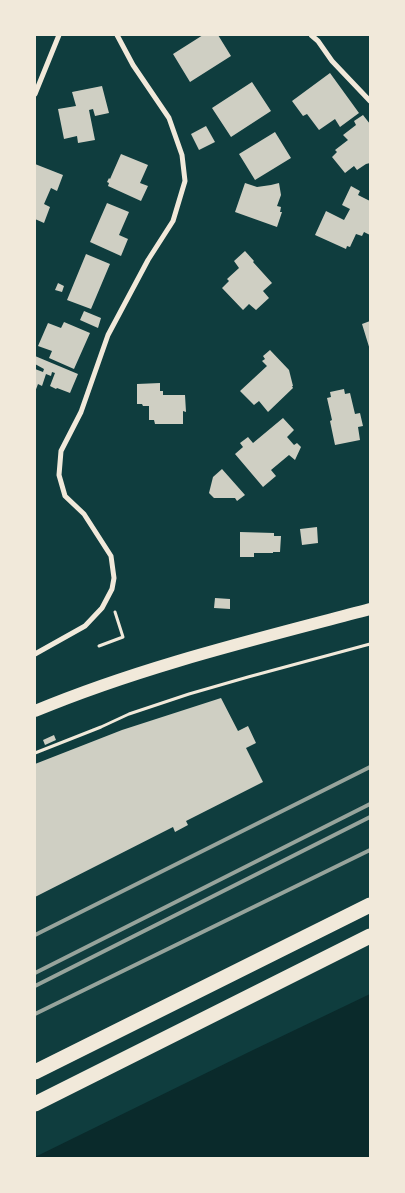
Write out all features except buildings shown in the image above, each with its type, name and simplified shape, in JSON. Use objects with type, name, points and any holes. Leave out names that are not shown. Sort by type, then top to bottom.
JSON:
[{"type":"highway","points":[[35,1072],[370,905]]},
{"type":"highway","points":[[35,1104],[370,936]]},
{"type":"main road","points":[[35,711],[85,691],[152,669],[370,609]]},
{"type":"street","points":[[35,94],[58,35]]},
{"type":"street","points":[[35,654],[85,626],[102,608],[112,589],[114,578],[111,556],[84,514],[65,496],[59,475],[61,451],[81,412],[108,334],[148,260],[173,221],[185,181],[182,155],[169,118],[133,65],[117,35]]},
{"type":"street","points":[[311,35],[318,41],[332,61],[370,101]]},
{"type":"path","points":[[99,646],[123,637],[114,610]]},
{"type":"path","points":[[35,754],[101,728],[129,714],[189,694],[370,644]]},
{"type":"water","points":[[370,994],[370,1158],[35,1158],[251,1051]]},
{"type":"railway","points":[[35,935],[370,767]]},
{"type":"railway","points":[[35,973],[370,804]]},
{"type":"railway","points":[[35,986],[370,817]]},
{"type":"railway","points":[[35,1014],[370,850]]}]
